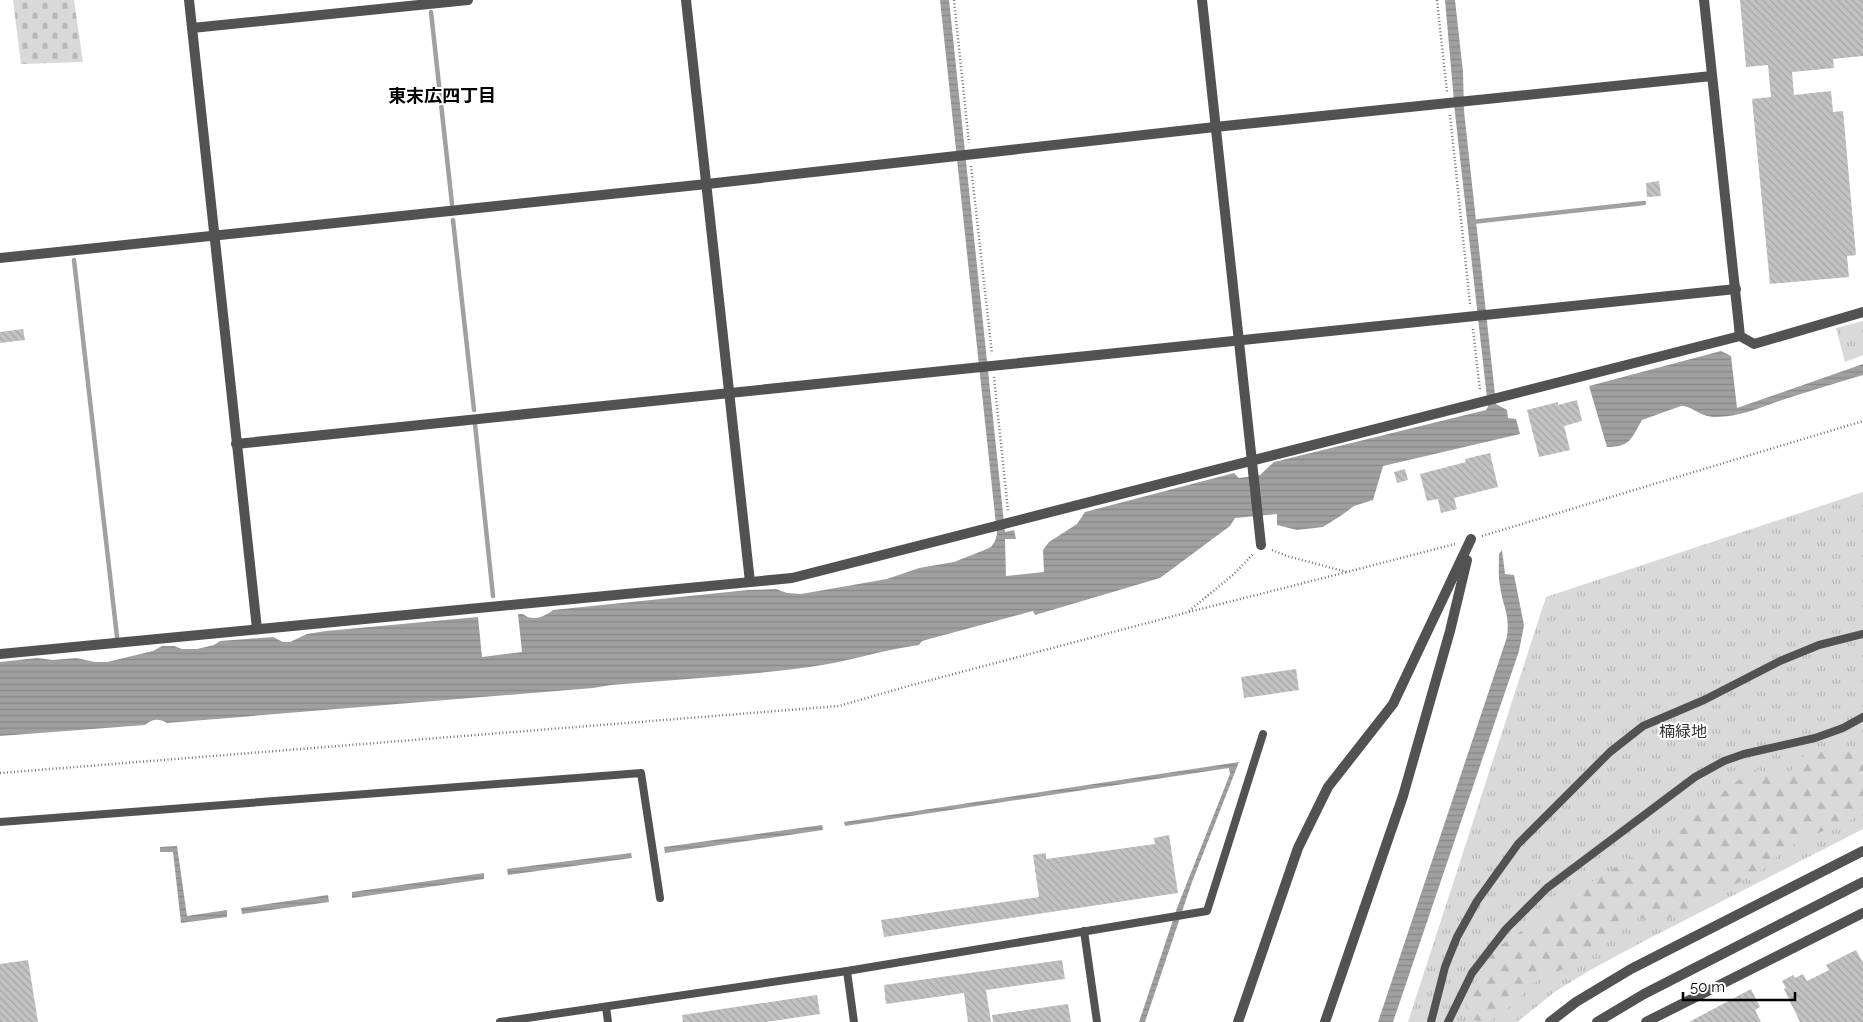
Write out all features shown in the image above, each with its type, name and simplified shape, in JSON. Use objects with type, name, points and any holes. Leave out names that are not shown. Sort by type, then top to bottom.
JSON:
[{"type":"street","points":[[189,0],[257,629]]},
{"type":"street","points":[[192,28],[468,0]]},
{"type":"street","points":[[686,0],[750,582]]},
{"type":"street","points":[[1202,0],[1260,545]]},
{"type":"street","points":[[1704,0],[1740,336]]},
{"type":"street","points":[[0,258],[707,184],[1215,127],[1712,76]]},
{"type":"street","points":[[236,444],[1736,289]]},
{"type":"street","points":[[0,654],[792,578],[994,526],[1251,465],[1498,398],[1740,336],[1754,344],[1863,312]]},
{"type":"street","points":[[1238,1022],[1298,848],[1328,787],[1393,704],[1471,540]]},
{"type":"street","points":[[1325,1022],[1403,796],[1450,631],[1471,540]]},
{"type":"street","points":[[1550,1022],[1576,1002],[1631,969],[1863,851]]},
{"type":"street","points":[[1597,1022],[1644,994],[1863,882]]},
{"type":"street","points":[[1646,1022],[1863,913]]},
{"type":"lane","points":[[1431,1022],[1445,967],[1477,901],[1518,844],[1610,752],[1643,726],[1704,700],[1780,661],[1819,645],[1863,634]]},
{"type":"lane","points":[[1448,1022],[1472,973],[1506,929],[1547,888],[1695,777],[1724,761],[1744,754],[1815,738],[1843,728],[1863,717]]},
{"type":"lane","points":[[500,1022],[847,970],[1207,911],[1263,734]]},
{"type":"lane","points":[[0,822],[641,773],[660,898]]},
{"type":"lane","points":[[1084,931],[1097,1022]]},
{"type":"lane","points":[[847,970],[854,1022]]},
{"type":"lane","points":[[606,1007],[608,1022]]},
{"type":"path","points":[[954,0],[968,155],[1008,523]]},
{"type":"path","points":[[1437,0],[1483,402]]},
{"type":"path","points":[[0,773],[839,706],[1188,612],[1471,540],[1863,421]]},
{"type":"path","points":[[1188,612],[1234,574],[1260,545],[1287,556],[1347,572]]},
{"type":"green space","points":[[13,0],[74,0],[83,62],[21,64]]},
{"type":"green space","points":[[1863,321],[1863,355],[1845,362],[1836,328]]},
{"type":"green space","name":"楠緑地","points":[[1863,492],[1863,829],[1592,969],[1556,991],[1517,1022],[1408,1022],[1546,597]]},
{"type":"green space","points":[[1863,748],[1863,815],[1797,843],[1774,859],[1764,869],[1693,907],[1655,924],[1625,911],[1618,933],[1595,954],[1533,983],[1512,1005],[1490,1022],[1471,1020],[1465,1004],[1490,953],[1528,926],[1555,912],[1574,893],[1634,856],[1661,849],[1710,803],[1737,781],[1757,769],[1773,777],[1789,773],[1808,752],[1835,752]]},
{"type":"shaded area","points":[[940,0],[949,0],[1005,532],[1014,530],[1016,539],[1005,539],[1006,576],[1044,572],[1043,550],[1049,542],[1077,524],[1085,512],[1234,473],[1239,478],[1260,475],[1274,462],[1486,410],[1488,407],[1455,113],[1445,0],[1455,0],[1463,72],[1464,111],[1496,404],[1507,410],[1508,418],[1516,419],[1520,434],[1383,466],[1373,500],[1354,506],[1323,527],[1297,530],[1277,525],[1277,514],[1235,518],[1230,526],[1160,578],[1035,615],[1033,611],[922,641],[919,645],[837,662],[760,673],[593,688],[167,723],[156,720],[150,721],[145,725],[0,736],[0,662],[37,658],[53,660],[76,658],[95,662],[107,662],[153,651],[162,646],[197,649],[214,645],[220,641],[273,637],[283,642],[290,642],[307,634],[326,631],[478,617],[482,657],[522,652],[518,614],[534,618],[546,615],[553,610],[748,590],[776,589],[787,593],[801,594],[887,579],[919,568],[954,562],[991,547],[997,534]]},
{"type":"shaded area","points":[[1721,351],[1731,356],[1737,408],[1863,364],[1863,375],[1748,412],[1732,415],[1710,417],[1681,406],[1642,420],[1629,441],[1615,447],[1607,447],[1589,386]]},
{"type":"shaded area","points":[[1502,550],[1505,574],[1514,575],[1524,625],[1519,651],[1393,1022],[1378,1022],[1507,637],[1507,616],[1499,578],[1499,554]]},
{"type":"shaded area","points":[[1239,762],[1192,882],[1145,1022],[1139,1022],[1177,908],[1230,774],[1229,768],[845,826],[844,822]]},
{"type":"shaded area","points":[[822,825],[823,830],[665,853],[664,847]]},
{"type":"shaded area","points":[[177,846],[187,916],[227,910],[227,917],[181,923],[173,852],[160,852],[160,847]]},
{"type":"shaded area","points":[[631,853],[632,858],[508,875],[507,869]]},
{"type":"shaded area","points":[[484,873],[484,879],[352,898],[352,892]]},
{"type":"shaded area","points":[[328,895],[329,902],[242,914],[241,908]]},
{"type":"building","points":[[1740,0],[1863,0],[1863,56],[1833,59],[1834,68],[1792,72],[1794,95],[1831,91],[1833,112],[1843,111],[1856,255],[1847,256],[1849,277],[1770,284],[1752,99],[1771,97],[1768,65],[1746,67]]},
{"type":"building","points":[[1659,181],[1661,196],[1647,197],[1646,183]]},
{"type":"building","points":[[23,329],[25,340],[0,343],[0,332]]},
{"type":"building","points":[[1577,400],[1582,421],[1564,426],[1570,450],[1539,457],[1527,410],[1558,402],[1558,405]]},
{"type":"building","points":[[1490,453],[1498,487],[1454,498],[1457,509],[1441,513],[1438,499],[1427,501],[1420,474],[1466,462],[1465,459]]},
{"type":"building","points":[[1405,469],[1408,480],[1397,483],[1394,472]]},
{"type":"building","points":[[1296,669],[1299,690],[1244,698],[1241,677]]},
{"type":"building","points":[[1169,835],[1178,893],[884,937],[881,920],[1039,897],[1033,855],[1046,853],[1046,859],[1155,844],[1154,838]]},
{"type":"building","points":[[1856,950],[1863,963],[1863,1022],[1800,1022],[1782,981],[1793,975],[1795,978],[1803,974],[1807,981],[1829,970],[1826,965]]},
{"type":"building","points":[[28,960],[38,1022],[0,1022],[0,964]]},
{"type":"building","points":[[1062,960],[1065,979],[986,990],[991,1022],[968,1022],[964,993],[886,1004],[884,985]]},
{"type":"building","points":[[1751,989],[1760,1007],[1755,1010],[1761,1022],[1689,1022]]},
{"type":"building","points":[[817,995],[820,1014],[766,1022],[683,1022],[682,1015]]},
{"type":"building","points":[[1068,1004],[1071,1022],[993,1022],[992,1015]]},
{"type":"waterway","points":[[431,12],[452,204]]},
{"type":"waterway","points":[[1472,222],[1644,203]]},
{"type":"waterway","points":[[453,220],[474,410]]},
{"type":"waterway","points":[[74,260],[117,637]]},
{"type":"waterway","points":[[475,424],[493,596]]},
{"type":"district","name":"東末広四丁目","points":[[442,95]]}]
